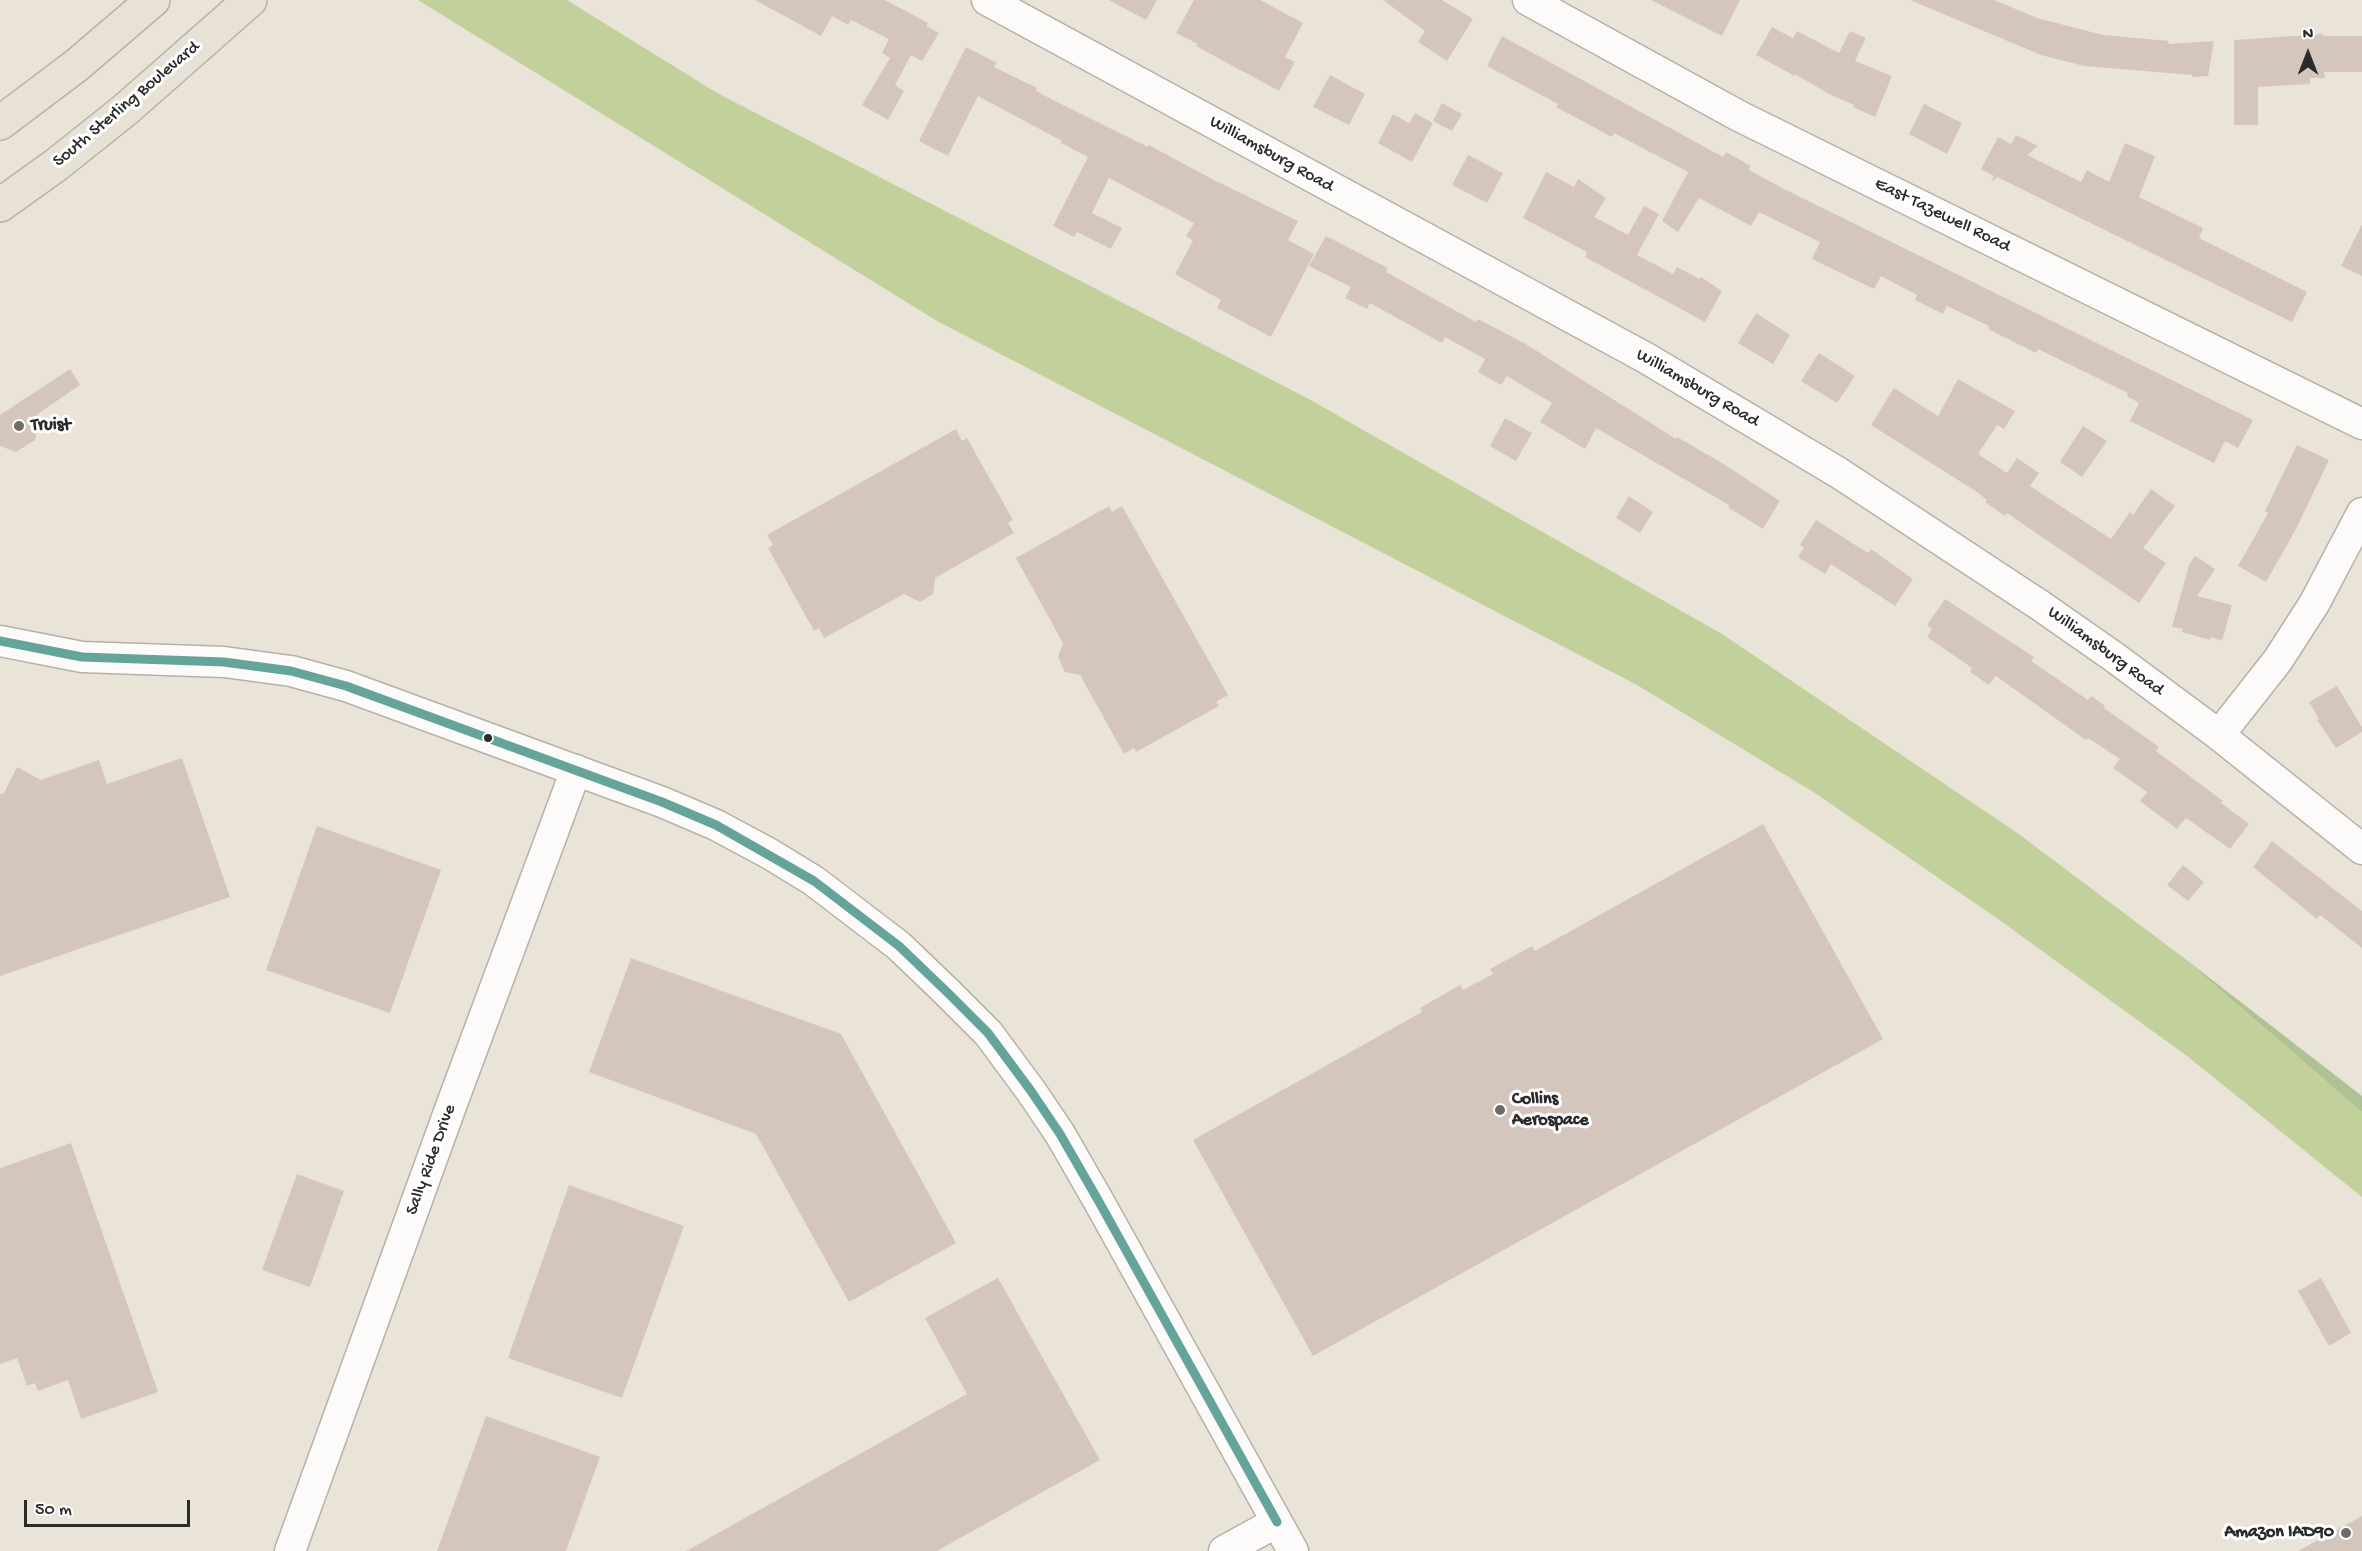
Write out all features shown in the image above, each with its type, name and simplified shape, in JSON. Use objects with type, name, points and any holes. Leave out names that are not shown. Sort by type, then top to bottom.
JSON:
[{"type":"main road","points":[[0,123],[77,65],[153,0]]},
{"type":"main road","name":"South Sterling Boulevard","points":[[0,205],[56,165],[125,110],[250,0]]},
{"type":"street","name":"Williamsburg Road","points":[[987,0],[1646,358],[1839,473],[2041,606],[2219,735],[2362,849]]},
{"type":"street","name":"East Tazewell Road","points":[[1528,0],[1739,116],[2362,424]]},
{"type":"street","points":[[2219,735],[2278,660],[2314,604],[2362,513]]},
{"type":"street","points":[[0,641],[82,657],[224,662],[291,671],[346,686],[576,770],[716,825],[814,881],[899,946],[988,1033],[1031,1091],[1060,1134],[1293,1551]]},
{"type":"street","name":"Sally Ride Drive","points":[[290,1551],[576,770]]},
{"type":"street","points":[[1224,1551],[1277,1522]]},
{"type":"green space","points":[[418,0],[567,0],[717,93],[1307,398],[1722,634],[2016,832],[2180,955],[2362,1112],[2362,1197],[2187,1056],[1998,919],[1815,793],[1637,685],[937,321]]},
{"type":"green space","points":[[2180,955],[2362,1096],[2362,1112]]},
{"type":"building","points":[[755,0],[885,0],[928,23],[926,26],[939,33],[922,61],[911,55],[895,85],[904,91],[888,120],[862,105],[890,58],[882,53],[889,39],[851,20],[848,25],[832,16],[821,36]]},
{"type":"building","points":[[1109,0],[1157,0],[1146,20]]},
{"type":"building","points":[[1194,0],[1260,0],[1303,23],[1285,57],[1295,62],[1279,91],[1176,33]]},
{"type":"building","points":[[1383,0],[1442,0],[1473,19],[1447,61],[1418,42],[1425,31]]},
{"type":"building","points":[[1651,0],[1740,0],[1722,36]]},
{"type":"building","points":[[1910,0],[1994,0],[2037,18],[2103,35],[2169,41],[2168,44],[2214,41],[2208,76],[2192,77],[2192,75],[2084,66],[2041,55]]},
{"type":"building","points":[[1772,27],[1793,38],[1797,31],[1839,53],[1850,31],[1866,38],[1855,61],[1892,76],[1875,117],[1756,55]]},
{"type":"building","points":[[2323,34],[2323,36],[2362,36],[2362,72],[2324,72],[2325,78],[2310,78],[2310,84],[2258,87],[2258,125],[2234,125],[2234,40]]},
{"type":"building","points":[[1502,36],[1723,157],[1726,152],[1751,166],[1749,170],[1786,190],[2253,420],[2238,448],[2225,441],[2214,463],[2130,421],[2139,403],[2127,396],[2128,393],[2038,349],[2036,353],[1988,329],[1989,326],[1947,306],[1943,314],[1915,300],[1917,295],[1881,276],[1874,289],[1812,259],[1820,242],[1759,212],[1751,226],[1699,198],[1678,232],[1662,221],[1688,172],[1614,133],[1612,137],[1556,107],[1558,104],[1487,66]]},
{"type":"building","points":[[966,47],[997,63],[994,67],[1037,88],[1036,91],[1053,100],[1148,147],[1149,145],[1298,221],[1288,240],[1314,254],[1271,337],[1217,308],[1221,300],[1175,274],[1193,241],[1186,236],[1194,223],[1109,178],[1092,213],[1122,228],[1111,249],[1077,232],[1074,237],[1053,226],[1088,157],[1061,143],[1062,141],[978,96],[948,156],[919,141]]},
{"type":"building","points":[[1330,75],[1365,94],[1349,125],[1313,107]]},
{"type":"building","points":[[1442,103],[1462,114],[1452,131],[1433,121]]},
{"type":"building","points":[[1924,104],[1962,123],[1947,154],[1909,134]]},
{"type":"building","points":[[1415,113],[1433,123],[1412,162],[1378,143],[1393,114],[1409,123]]},
{"type":"building","points":[[2016,135],[2038,146],[2027,155],[2081,182],[2087,170],[2109,182],[2125,143],[2155,156],[2139,197],[2203,228],[2199,238],[2307,292],[2292,322],[1997,177],[1991,182],[1994,176],[1981,169],[1998,137],[2011,144]]},
{"type":"building","points":[[1468,155],[1503,173],[1487,203],[1452,185]]},
{"type":"building","points":[[1546,172],[1574,187],[1578,179],[1606,198],[1594,217],[1628,235],[1644,206],[1659,214],[1637,255],[1673,274],[1677,267],[1700,279],[1701,277],[1722,291],[1705,322],[1585,257],[1587,252],[1523,218]]},
{"type":"building","points":[[2362,224],[2362,276],[2341,266]]},
{"type":"building","points":[[1326,236],[1388,268],[1386,272],[1476,322],[1478,319],[1524,343],[1676,439],[1677,437],[1722,463],[1780,501],[1763,529],[1729,508],[1729,505],[1596,428],[1585,449],[1540,422],[1552,403],[1507,376],[1501,385],[1478,372],[1485,359],[1445,337],[1442,343],[1370,303],[1367,309],[1345,298],[1351,287],[1309,266]]},
{"type":"building","points":[[1756,313],[1790,335],[1773,364],[1738,343]]},
{"type":"building","points":[[1819,353],[1855,376],[1837,403],[1801,381]]},
{"type":"building","name":"Truist","points":[[70,369],[80,385],[39,413],[35,440],[16,452],[0,446],[0,415]]},
{"type":"building","points":[[1958,379],[2015,411],[2004,429],[1997,425],[1978,454],[2007,473],[2017,458],[2039,473],[2030,486],[2111,539],[2130,512],[2133,515],[2151,489],[2175,506],[2143,548],[2166,563],[2139,603],[2007,513],[2005,516],[1985,502],[1987,500],[1977,492],[1871,425],[1894,388],[1938,416]]},
{"type":"building","points":[[1505,418],[1532,433],[1516,461],[1490,446]]},
{"type":"building","points":[[2083,426],[2107,441],[2082,477],[2060,462]]},
{"type":"building","points":[[956,429],[962,441],[967,438],[1013,520],[1008,523],[1014,533],[935,578],[933,594],[920,602],[904,594],[824,638],[819,628],[814,631],[768,548],[773,545],[767,535]]},
{"type":"building","points":[[2297,445],[2329,460],[2296,529],[2266,582],[2238,566],[2268,513],[2265,511]]},
{"type":"building","points":[[1629,496],[1653,512],[1640,533],[1616,518]]},
{"type":"building","points":[[1109,506],[1112,512],[1122,506],[1228,695],[1216,702],[1219,706],[1136,752],[1134,748],[1124,754],[1080,675],[1065,672],[1058,657],[1063,643],[1016,558]]},
{"type":"building","points":[[1816,520],[1868,553],[1871,549],[1913,579],[1895,606],[1831,564],[1825,574],[1798,557],[1804,548],[1800,545]]},
{"type":"building","points":[[2195,556],[2215,569],[2197,596],[2232,605],[2222,641],[2211,637],[2210,640],[2172,627],[2189,565]]},
{"type":"building","points":[[1945,599],[2034,657],[2031,661],[2088,700],[2091,696],[2105,706],[2104,708],[2159,747],[2156,751],[2223,801],[2221,803],[2249,824],[2230,849],[2186,818],[2177,829],[2140,801],[2147,792],[2113,768],[2120,759],[2088,738],[2086,740],[1996,676],[1989,685],[1970,672],[1972,668],[1927,637],[1932,629],[1927,625]]},
{"type":"building","points":[[2337,686],[2362,727],[2362,732],[2336,748],[2317,720],[2319,719],[2309,702]]},
{"type":"building","points":[[182,758],[230,897],[0,976],[0,794],[4,793],[17,767],[41,780],[99,760],[107,784]]},
{"type":"building","name":"Collins Aerospace","points":[[1763,824],[1883,1039],[1313,1356],[1193,1140],[1422,1012],[1420,1008],[1460,985],[1463,990],[1493,974],[1490,969],[1532,946],[1535,951]]},
{"type":"building","points":[[317,826],[441,870],[390,1013],[266,970]]},
{"type":"building","points":[[2272,841],[2362,911],[2362,948],[2320,915],[2317,919],[2253,867]]},
{"type":"building","points":[[2183,865],[2204,882],[2188,901],[2167,885]]},
{"type":"building","points":[[631,958],[841,1034],[956,1243],[849,1302],[756,1134],[589,1072]]},
{"type":"building","points":[[71,1143],[158,1392],[81,1419],[68,1380],[38,1391],[35,1383],[27,1386],[17,1358],[0,1364],[0,1168]]},
{"type":"building","points":[[297,1174],[344,1191],[310,1287],[262,1270]]},
{"type":"building","points":[[569,1185],[684,1226],[622,1398],[508,1358]]},
{"type":"building","points":[[998,1278],[1100,1460],[937,1551],[686,1551],[967,1394],[925,1318]]},
{"type":"building","points":[[2321,1278],[2351,1333],[2329,1346],[2298,1291]]},
{"type":"building","points":[[486,1416],[600,1457],[566,1551],[437,1551]]},
{"type":"building","name":"Amazon IAD90","points":[[2362,1516],[2362,1551],[2298,1551]]},
{"type":"transit line","points":[[0,641],[82,657],[224,662],[291,671],[346,686],[662,802],[716,825],[814,881],[899,946],[949,994],[988,1033],[1031,1091],[1060,1134],[1098,1200],[1277,1522]]},
{"type":"place","name":"Truist","points":[[19,426]]},
{"type":"place","name":"Collins Aerospace","points":[[1500,1110]]},
{"type":"place","name":"Amazon IAD90","points":[[2346,1533]]}]
